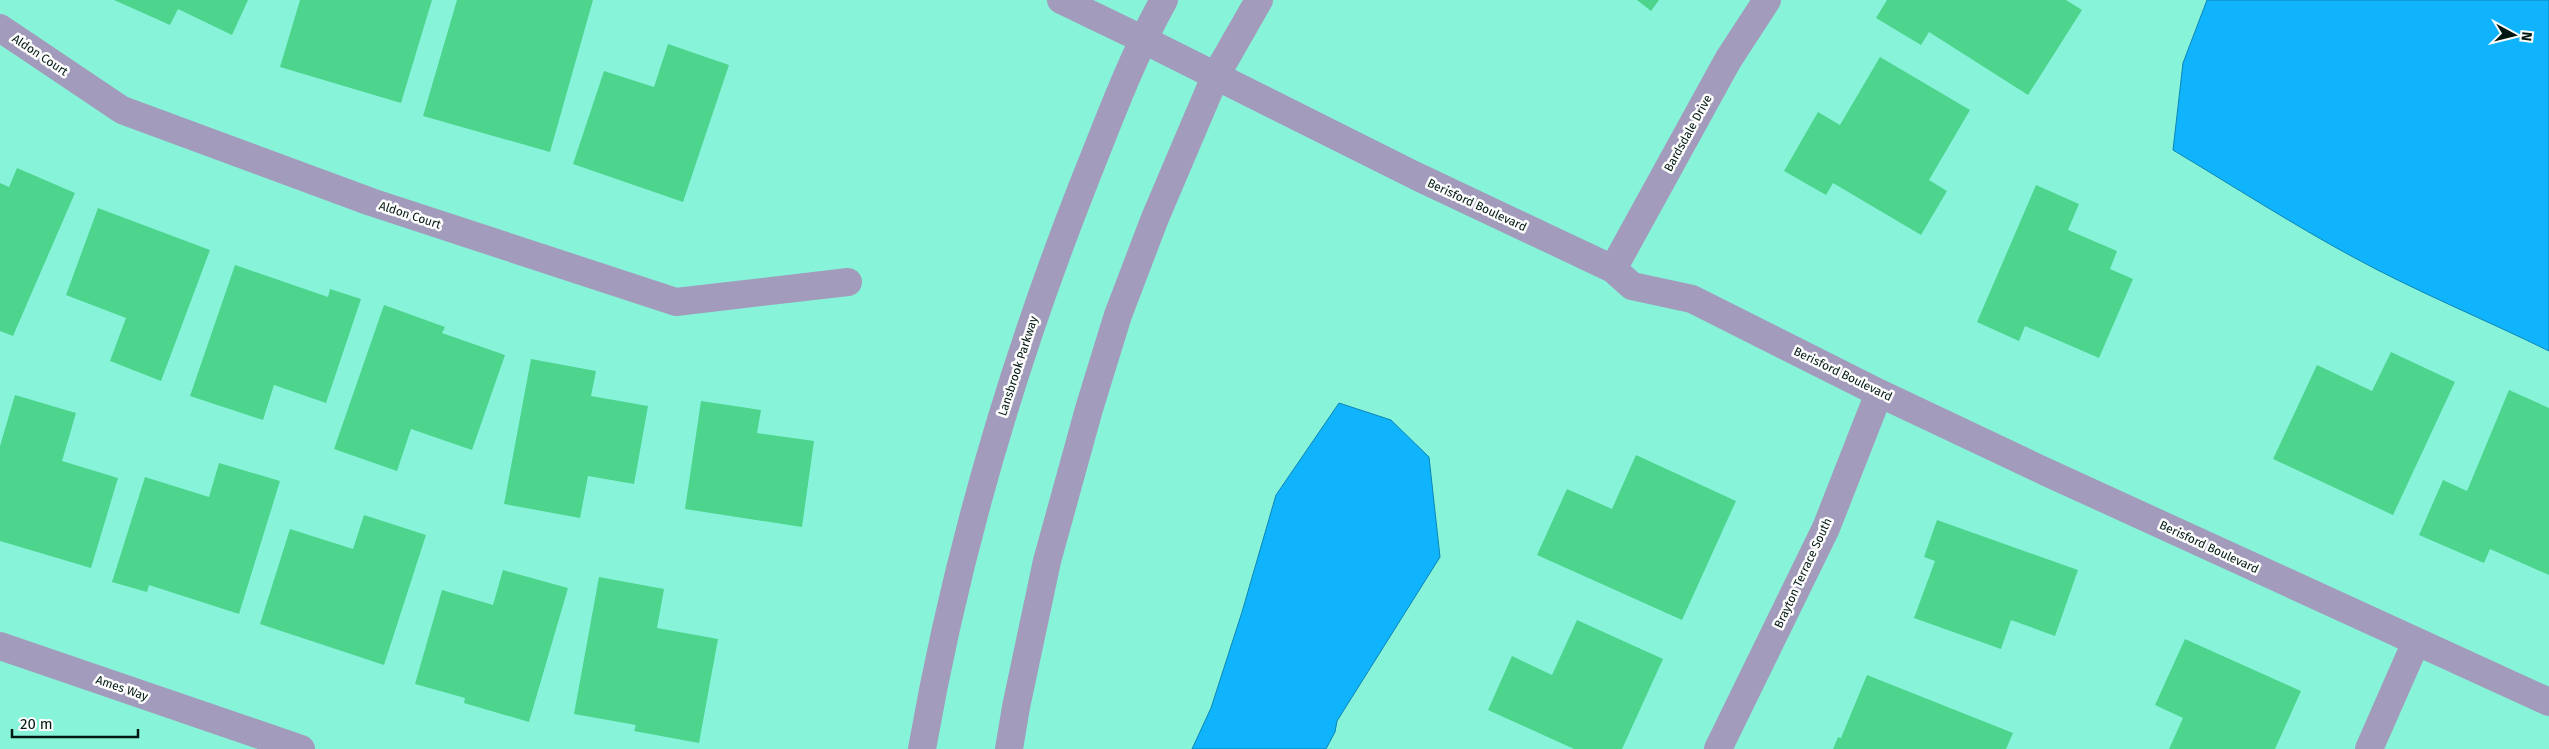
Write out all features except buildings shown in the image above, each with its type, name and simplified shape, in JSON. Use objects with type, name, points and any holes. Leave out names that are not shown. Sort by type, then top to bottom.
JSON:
[{"type":"street","name":"Berisford Boulevard","points":[[1061,0],[1416,176],[1613,269],[1632,286],[1692,299],[1879,393],[2549,702]]},
{"type":"street","name":"Lansbrook Parkway","points":[[922,749],[937,663],[990,453],[1057,252],[1142,39],[1164,0]]},
{"type":"street","points":[[1009,749],[1047,561],[1089,409],[1118,315],[1155,218],[1215,77],[1259,0]]},
{"type":"street","name":"Bardsdale Drive","points":[[1613,269],[1728,60],[1767,0]]},
{"type":"street","name":"Aldon Court","points":[[0,28],[122,110],[371,202],[676,302],[848,282]]},
{"type":"street","name":"Brayton Terrace South","points":[[1718,749],[1826,528],[1879,393]]},
{"type":"street","points":[[2369,749],[2416,642]]},
{"type":"street","name":"Ames Way","points":[[0,646],[248,741],[301,749]]},
{"type":"water","points":[[2207,0],[2549,0],[2549,351],[2401,282],[2353,257],[2173,150],[2183,63]]},
{"type":"water","points":[[1339,403],[1391,420],[1429,457],[1440,557],[1337,721],[1335,732],[1326,749],[1192,749],[1211,708],[1242,612],[1276,495]]}]
